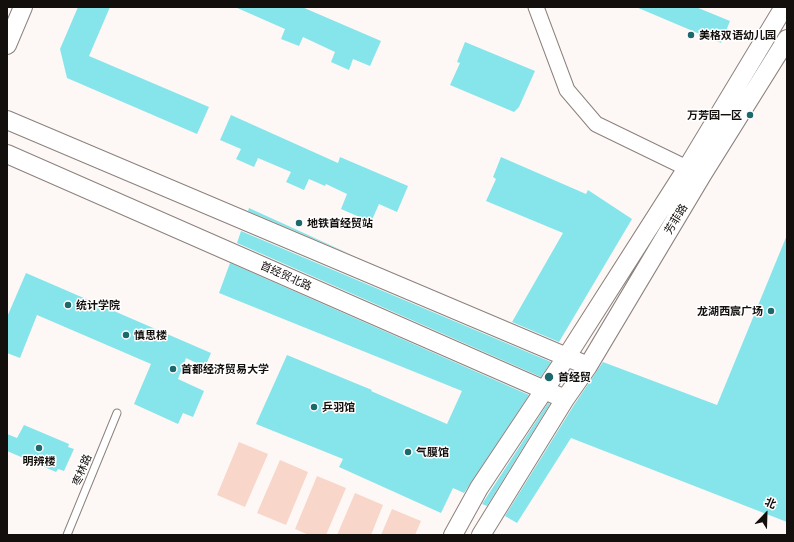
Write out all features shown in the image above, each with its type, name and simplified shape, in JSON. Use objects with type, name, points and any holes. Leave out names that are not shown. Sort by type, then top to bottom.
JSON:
[{"type":"street","points":[[7,45],[24,7]]},
{"type":"street","points":[[536,7],[567,90],[596,124],[694,172]]},
{"type":"street","name":"芳菲路","points":[[481,535],[565,399],[588,366],[784,7]]},
{"type":"street","name":"芳菲路","points":[[453,535],[476,494],[566,356],[787,38]]},
{"type":"street","points":[[7,120],[588,366]]},
{"type":"street","name":"首经贸北路","points":[[7,154],[565,399]]},
{"type":"street","points":[[476,494],[490,494],[495,498],[499,505]]},
{"type":"lane","name":"枣林路","points":[[67,535],[117,413]]},
{"type":"shaded area","points":[[239,442],[268,454],[245,507],[217,495]]},
{"type":"shaded area","points":[[280,460],[308,472],[286,525],[257,513]]},
{"type":"shaded area","points":[[317,476],[346,488],[326,535],[309,535],[295,529]]},
{"type":"shaded area","points":[[355,493],[383,505],[371,535],[337,535]]},
{"type":"shaded area","points":[[392,509],[421,521],[415,535],[381,535]]},
{"type":"building","points":[[78,7],[110,7],[89,56],[209,107],[197,134],[67,78],[60,49]]},
{"type":"building","points":[[235,7],[302,7],[381,41],[370,66],[353,59],[349,70],[331,62],[335,52],[303,37],[299,46],[281,39],[285,29]]},
{"type":"building","points":[[636,7],[696,7],[730,21],[721,43]]},
{"type":"building","points":[[465,42],[535,71],[519,107],[514,112],[450,85],[460,63],[457,62]]},
{"type":"building","points":[[231,115],[338,163],[340,157],[408,186],[397,212],[379,204],[371,222],[341,209],[347,194],[326,184],[325,186],[309,179],[304,190],[286,182],[291,172],[258,158],[254,167],[236,159],[241,149],[220,140]]},
{"type":"building","points":[[501,157],[586,194],[588,190],[632,219],[559,342],[512,322],[563,233],[486,201],[496,179],[493,177]]},
{"type":"building","points":[[249,208],[352,255],[248,211]]},
{"type":"building","points":[[241,231],[551,362],[541,377],[237,243]]},
{"type":"building","points":[[787,235],[787,522],[571,438],[517,523],[505,516],[574,405],[603,362],[717,405]]},
{"type":"building","points":[[230,263],[529,395],[464,493],[453,488],[441,513],[339,467],[343,459],[256,424],[287,355],[372,390],[371,391],[447,424],[462,391],[219,293]]},
{"type":"building","name":"慎思楼","points":[[26,273],[211,353],[205,367],[186,358],[178,379],[204,391],[193,417],[183,413],[178,424],[134,404],[151,364],[37,315],[20,358],[7,353],[7,317]]},
{"type":"building","points":[[548,403],[550,404],[487,506],[482,504]]},
{"type":"building","name":"明辨楼","points":[[24,425],[69,444],[68,447],[74,449],[64,471],[58,469],[56,472],[7,451],[7,434],[17,438]]},
{"type":"place","name":"美格双语幼儿园","points":[[691,35]]},
{"type":"place","name":"万芳园一区","points":[[750,115]]},
{"type":"place","name":"地铁首经贸站","points":[[299,223]]},
{"type":"place","name":"统计学院","points":[[68,305]]},
{"type":"place","name":"龙湖西宸广场","points":[[771,311]]},
{"type":"place","name":"慎思楼","points":[[126,335]]},
{"type":"place","name":"首都经济贸易大学","points":[[173,369]]},
{"type":"place","name":"首经贸","points":[[549,377]]},
{"type":"place","name":"乒羽馆","points":[[314,407]]},
{"type":"place","name":"明辨楼","points":[[39,448]]},
{"type":"place","name":"气膜馆","points":[[408,452]]}]
